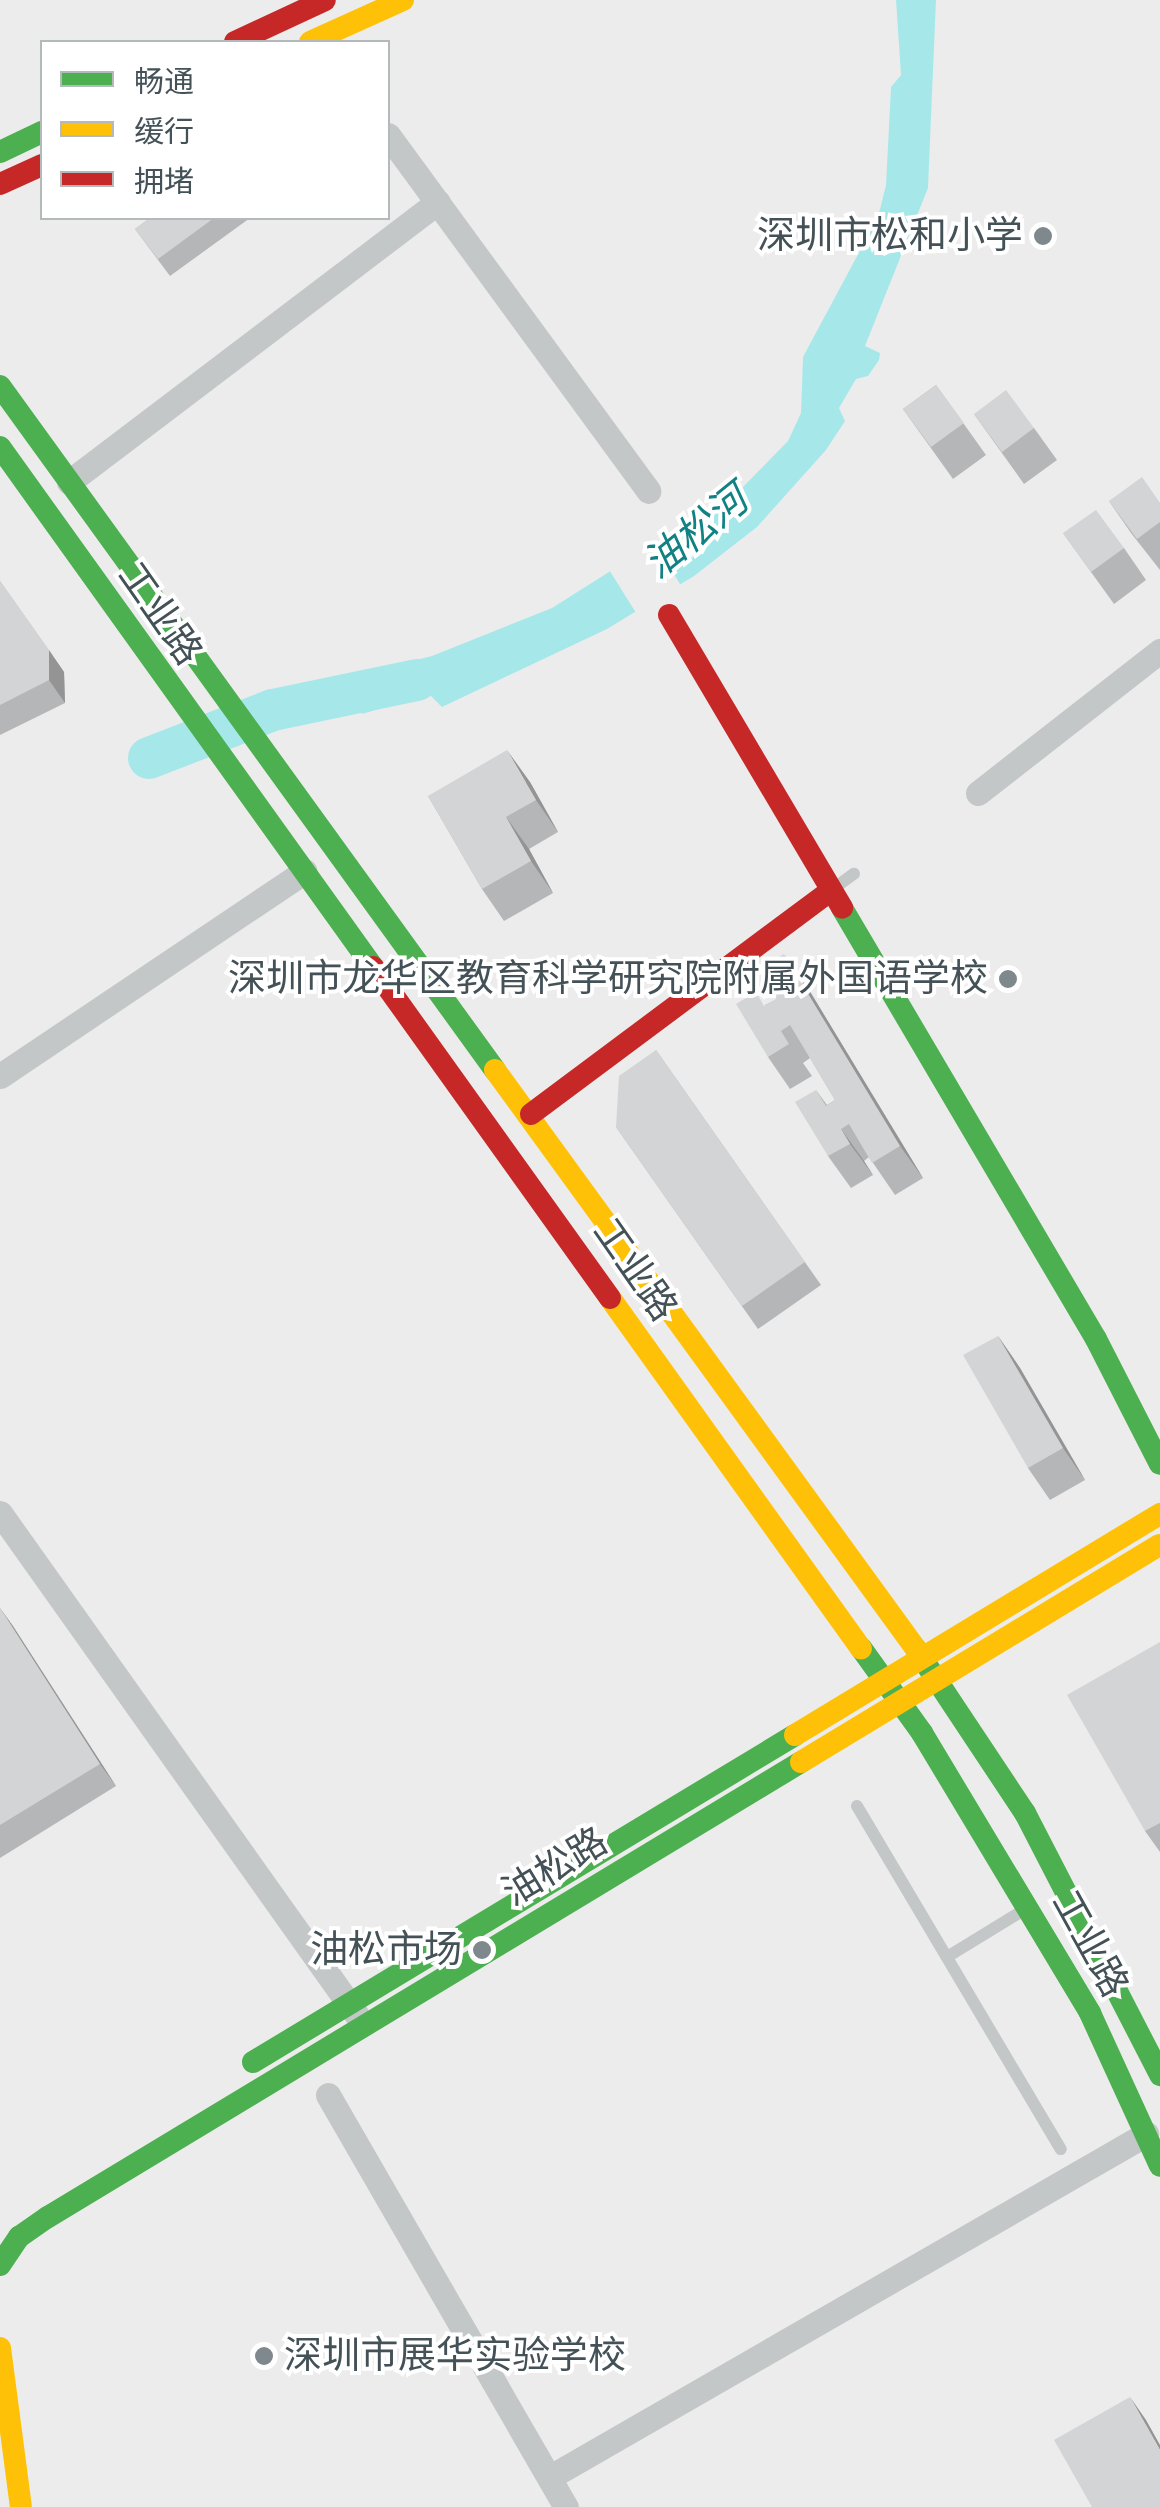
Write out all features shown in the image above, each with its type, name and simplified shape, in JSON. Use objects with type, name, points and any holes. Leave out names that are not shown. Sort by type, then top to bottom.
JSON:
[{"type":"main road","points":[[238,40],[325,0]]},
{"type":"main road","points":[[318,40],[403,0]]},
{"type":"main road","points":[[0,152],[40,133]]},
{"type":"main road","points":[[0,184],[40,165]]},
{"type":"main road","name":"工业路","points":[[0,386],[531,1114],[935,1678],[1024,1813],[1160,2075]]},
{"type":"main road","name":"工业路","points":[[0,448],[897,1700],[1030,1906],[1090,2013],[1160,2166]]},
{"type":"main road","points":[[669,615],[1096,1339],[1160,1464]]},
{"type":"main road","points":[[531,1114],[831,890]]},
{"type":"main road","name":"油松路","points":[[232,2074],[1160,1514]]},
{"type":"main road","name":"油松路","points":[[5,2227],[364,2025],[1160,1544]]},
{"type":"main road","name":"油松路","points":[[0,2265],[5,2227],[68,2176]]},
{"type":"main road","points":[[0,2348],[21,2507]]},
{"type":"street","points":[[390,137],[649,491]]},
{"type":"street","points":[[69,482],[438,202]]},
{"type":"street","points":[[978,793],[1160,651]]},
{"type":"street","points":[[0,1076],[304,871]]},
{"type":"street","points":[[0,1512],[364,2025]]},
{"type":"street","points":[[328,2095],[566,2507]]},
{"type":"street","points":[[550,2477],[1146,2134]]},
{"type":"lane","points":[[831,890],[854,874]]},
{"type":"lane","points":[[857,1806],[1061,2149]]},
{"type":"lane","points":[[947,1957],[1030,1906]]},
{"type":"water","points":[[896,0],[936,0],[928,188],[865,346],[880,353],[879,360],[868,376],[856,379],[839,408],[845,421],[826,450],[757,527],[694,576],[607,629],[442,707],[429,694],[362,714],[359,674],[432,656],[552,608],[742,488],[788,441],[801,413],[803,357],[878,217],[886,185],[891,87],[901,75]]},
{"type":"pier","points":[[652,538],[683,589],[638,616],[608,568]]},
{"type":"building","points":[[147,220],[211,220],[158,259],[135,229]]},
{"type":"building","points":[[936,385],[964,423],[931,447],[903,409]]},
{"type":"building","points":[[1006,390],[1034,428],[1002,452],[974,414]]},
{"type":"building","points":[[1142,477],[1160,503],[1160,522],[1137,539],[1109,501]]},
{"type":"building","points":[[1096,510],[1124,548],[1091,572],[1063,533]]},
{"type":"building","points":[[0,581],[49,650],[49,680],[0,705]]},
{"type":"building","points":[[507,750],[536,800],[506,817],[531,861],[482,889],[428,796]]},
{"type":"building","points":[[784,954],[900,1146],[872,1163],[849,1124],[841,1129],[850,1144],[828,1156],[795,1102],[816,1090],[826,1106],[835,1100],[790,1025],[781,1031],[789,1044],[768,1057],[736,1004],[756,992],[764,1006],[776,999],[758,969]]},
{"type":"building","points":[[656,1050],[805,1262],[742,1306],[616,1127],[619,1076]]},
{"type":"building","points":[[998,1336],[1063,1448],[1028,1468],[963,1355]]},
{"type":"building","points":[[0,1608],[100,1764],[0,1825]]},
{"type":"building","points":[[1160,1642],[1160,1823],[1145,1831],[1067,1695]]},
{"type":"building","points":[[1130,2397],[1160,2450],[1160,2507],[1092,2507],[1054,2440]]},
{"type":"waterway","name":"油松河","points":[[149,758],[273,710],[417,680]]},
{"type":"traffic: fast","points":[[0,152],[40,133]]},
{"type":"traffic: fast","points":[[0,386],[495,1070]]},
{"type":"traffic: fast","points":[[0,447],[373,967]]},
{"type":"traffic: fast","points":[[842,908],[1096,1339],[1160,1464]]},
{"type":"traffic: fast","points":[[861,1648],[922,1733],[1090,2013],[1160,2166]]},
{"type":"traffic: fast","points":[[916,1649],[1025,1813],[1160,2075]]},
{"type":"traffic: fast","points":[[253,2062],[795,1735]]},
{"type":"traffic: fast","points":[[0,2265],[19,2237],[48,2217],[801,1762]]},
{"type":"traffic: slow","points":[[314,40],[403,0]]},
{"type":"traffic: slow","points":[[495,1070],[916,1649]]},
{"type":"traffic: slow","points":[[610,1298],[861,1648]]},
{"type":"traffic: slow","points":[[795,1735],[1160,1514]]},
{"type":"traffic: slow","points":[[801,1762],[1160,1545]]},
{"type":"traffic: slow","points":[[0,2348],[21,2507]]},
{"type":"traffic: jam","points":[[239,40],[325,0]]},
{"type":"traffic: jam","points":[[0,184],[40,166]]},
{"type":"traffic: jam","points":[[669,615],[842,908]]},
{"type":"traffic: jam","points":[[531,1114],[831,890]]},
{"type":"traffic: jam","points":[[373,967],[610,1298]]},
{"type":"place","name":"深圳市松和小学","points":[[1043,236]]},
{"type":"place","name":"深圳市龙华区教育科学研究院附属外国语学校","points":[[1008,979]]},
{"type":"place","name":"油松市场","points":[[482,1950]]},
{"type":"place","name":"深圳市展华实验学校","points":[[264,2356]]}]
